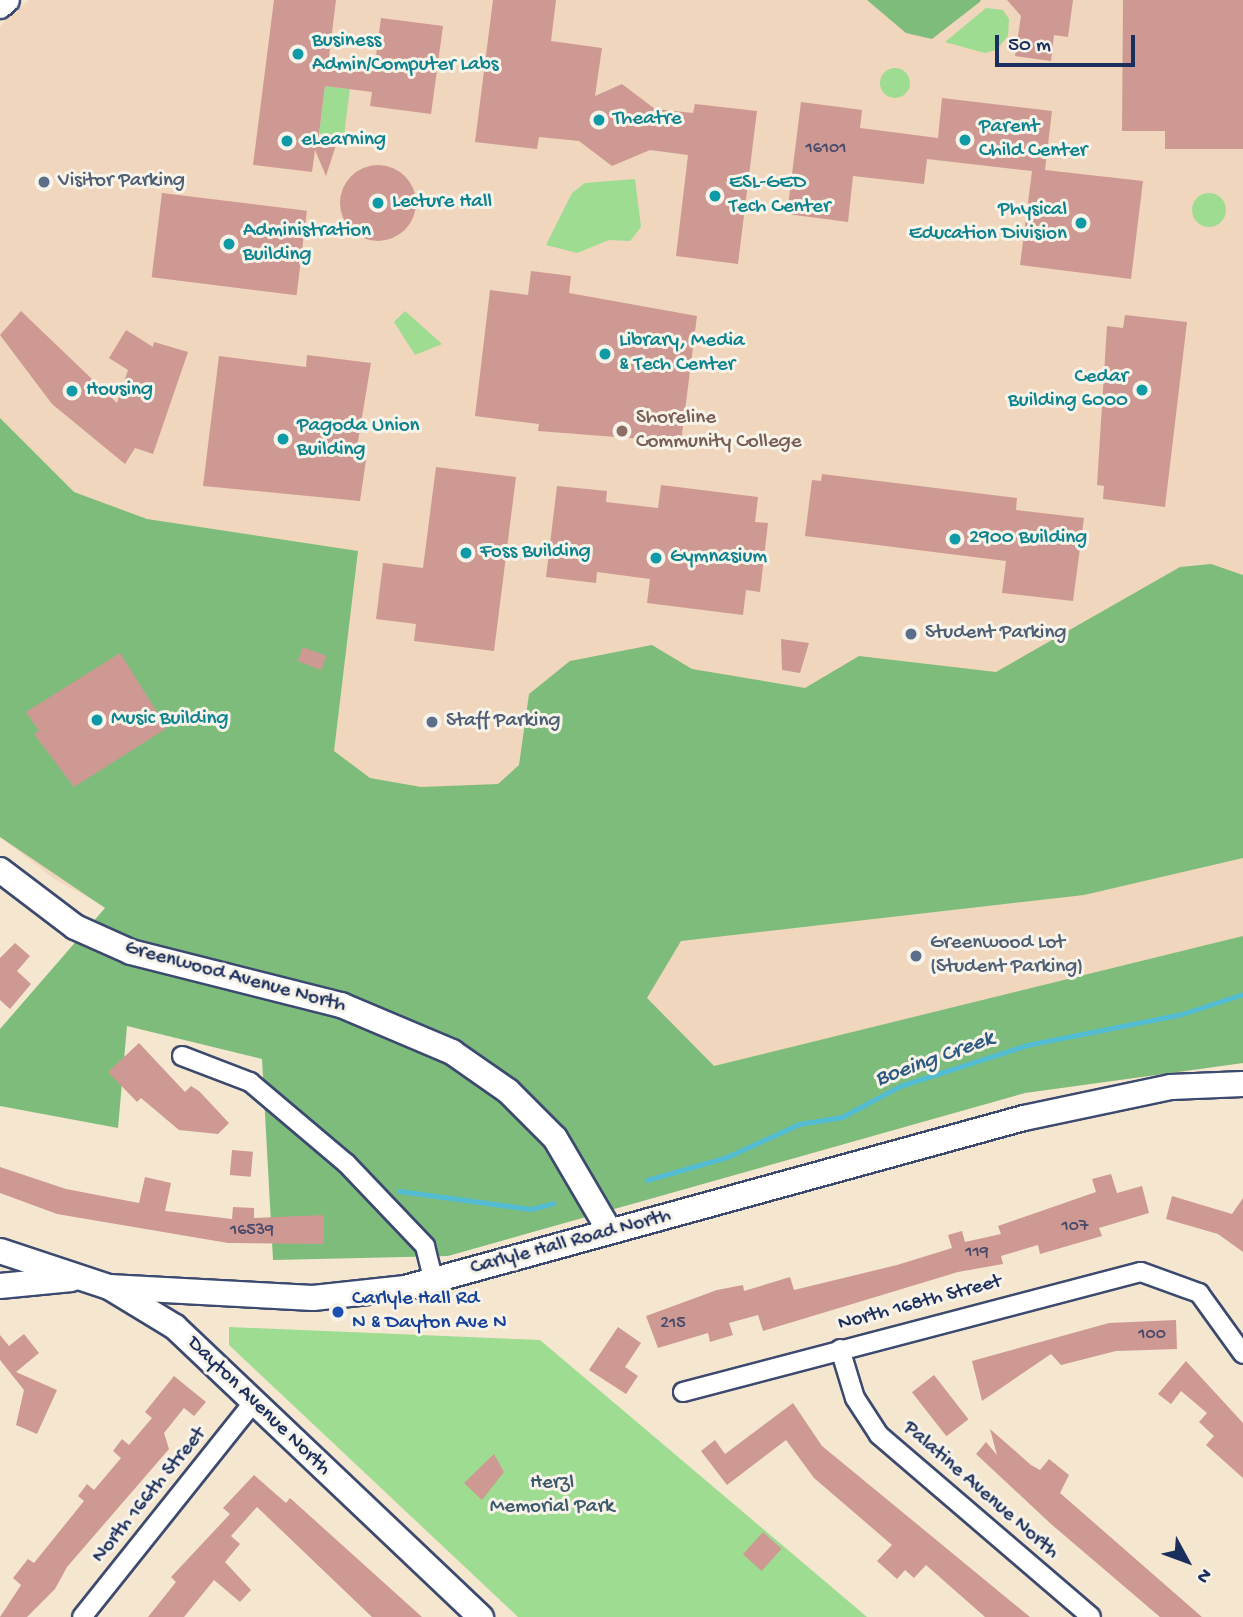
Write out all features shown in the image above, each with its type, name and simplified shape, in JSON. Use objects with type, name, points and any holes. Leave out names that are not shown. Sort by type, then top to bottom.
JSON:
[{"type":"street","points":[[0,6],[7,0]]},
{"type":"street","name":"Greenwood Avenue North","points":[[0,870],[75,927],[131,952],[341,1005],[452,1052],[508,1091],[555,1138],[609,1230]]},
{"type":"street","points":[[182,1056],[250,1082],[346,1163],[425,1246],[434,1281]]},
{"type":"street","name":"Carlyle Hall Road North","points":[[109,1287],[201,1296],[359,1296],[434,1281],[609,1230],[1024,1118],[1171,1087],[1243,1084]]},
{"type":"street","name":"Dayton Avenue North","points":[[0,1251],[109,1287],[181,1333],[468,1613]]},
{"type":"street","name":"North 168th Street","points":[[683,1392],[1113,1276],[1141,1272],[1171,1278],[1199,1293],[1243,1354]]},
{"type":"street","points":[[0,1286],[77,1278]]},
{"type":"street","points":[[181,1333],[184,1311],[201,1296]]},
{"type":"street","name":"Palatine Avenue North","points":[[840,1349],[855,1398],[879,1435],[1091,1617]]},
{"type":"street","name":"North 166th Street","points":[[82,1617],[253,1403]]},
{"type":"shaded area","name":"Shoreline Community College","points":[[29,0],[1243,0],[1243,1063],[1025,1093],[636,1203],[53,878],[0,837],[0,26]]},
{"type":"green space","points":[[867,0],[981,1],[932,39],[906,33]]},
{"type":"green space","points":[[986,8],[1003,10],[1009,19],[1008,36],[996,50],[985,53],[945,42]]},
{"type":"green space","points":[[895,68],[901,69],[909,77],[909,89],[901,97],[895,98],[889,97],[881,89],[880,83],[881,77],[889,69]]},
{"type":"green space","points":[[325,86],[350,89],[344,137],[319,134]]},
{"type":"green space","points":[[635,179],[641,227],[630,241],[609,240],[577,253],[546,245],[572,193],[585,183]]},
{"type":"green space","points":[[1209,193],[1221,198],[1226,210],[1221,222],[1209,227],[1197,222],[1192,210],[1197,198]]},
{"type":"green space","points":[[405,311],[442,344],[415,355],[394,322]]},
{"type":"green space","points":[[0,418],[74,492],[147,519],[358,551],[334,751],[370,778],[421,787],[498,784],[519,765],[529,694],[570,661],[652,645],[692,669],[805,688],[859,656],[996,672],[1180,567],[1211,564],[1243,575],[1243,858],[1084,895],[681,941],[647,998],[714,1066],[1243,936],[1243,1063],[1025,1093],[448,1256],[273,1260],[262,1059],[127,1026],[118,1128],[0,1106],[0,1029],[105,908],[0,837]]},
{"type":"green space","name":"Herzl Memorial Park","points":[[229,1327],[540,1340],[867,1617],[518,1617],[229,1345]]},
{"type":"building","points":[[274,0],[336,0],[328,65],[374,71],[381,18],[443,26],[431,114],[370,106],[372,92],[325,86],[318,142],[336,145],[326,176],[315,150],[312,172],[253,165]]},
{"type":"building","points":[[493,0],[556,0],[551,41],[602,48],[595,96],[622,84],[655,109],[693,113],[695,104],[757,111],[738,264],[676,256],[688,155],[650,150],[612,166],[579,141],[539,137],[537,149],[475,142]]},
{"type":"building","points":[[1007,0],[1073,0],[1068,37],[1054,35],[1051,61],[1015,56],[1021,16]]},
{"type":"building","points":[[1123,0],[1243,0],[1243,149],[1165,149],[1165,131],[1122,131]]},
{"type":"building","points":[[942,98],[1052,111],[1045,170],[1143,181],[1131,279],[1020,265],[1032,171],[927,159],[924,184],[853,176],[848,222],[787,214],[801,102],[862,110],[860,128],[938,138]]},
{"type":"building","name":"Lecture Hall","points":[[371,165],[385,165],[399,171],[410,182],[416,203],[413,218],[405,230],[385,241],[371,241],[357,235],[346,224],[340,210],[340,196],[346,182],[357,171]]},
{"type":"building","name":"Administration Building","points":[[162,193],[307,211],[297,295],[152,277]]},
{"type":"building","name":"Library, Media & Tech Center","points":[[531,271],[571,276],[569,293],[697,316],[681,442],[538,431],[539,424],[475,416],[490,290],[528,295]]},
{"type":"building","name":"Housing","points":[[21,311],[117,403],[128,370],[109,358],[126,330],[153,347],[154,342],[188,352],[153,454],[135,448],[125,464],[52,404],[0,335]]},
{"type":"building","name":"Cedar Building 6000","points":[[1125,315],[1187,322],[1165,507],[1103,499],[1104,486],[1097,485],[1107,326],[1123,328]]},
{"type":"building","name":"Pagoda Union Building","points":[[307,355],[371,363],[355,459],[366,460],[360,501],[203,486],[219,356],[306,367]]},
{"type":"building","name":"Foss Building","points":[[436,467],[516,477],[494,651],[414,641],[416,624],[376,619],[383,563],[423,568]]},
{"type":"building","name":"2900 Building","points":[[822,474],[1017,498],[1016,510],[1084,518],[1073,601],[1002,593],[1006,561],[805,536],[812,480],[821,481]]},
{"type":"building","name":"Gymnasium","points":[[661,485],[758,497],[755,522],[768,523],[760,592],[746,590],[743,615],[647,603],[650,579],[597,572],[596,583],[546,577],[557,486],[607,491],[606,502],[658,508]]},
{"type":"building","points":[[781,639],[809,643],[800,673],[782,670]]},
{"type":"building","points":[[303,647],[326,656],[321,670],[298,661]]},
{"type":"building","name":"Music Building","points":[[120,653],[167,728],[74,787],[34,734],[39,731],[26,712]]},
{"type":"building","points":[[15,943],[30,956],[17,971],[31,984],[10,1009],[0,1000],[0,958]]},
{"type":"building","points":[[139,1043],[185,1092],[191,1086],[199,1091],[229,1123],[218,1134],[179,1130],[141,1098],[137,1102],[108,1072]]},
{"type":"building","points":[[232,1150],[253,1152],[251,1177],[230,1175]]},
{"type":"building","points":[[0,1167],[66,1189],[139,1203],[145,1177],[171,1183],[165,1211],[232,1219],[233,1207],[254,1208],[254,1218],[324,1215],[324,1244],[228,1243],[57,1214],[0,1193]]},
{"type":"building","points":[[1111,1174],[1117,1193],[1142,1186],[1149,1213],[1099,1228],[1102,1236],[1040,1254],[1038,1245],[1001,1256],[1003,1264],[958,1272],[763,1331],[758,1315],[729,1323],[733,1335],[710,1342],[708,1333],[658,1348],[646,1316],[717,1290],[743,1285],[744,1291],[790,1277],[794,1290],[897,1265],[952,1248],[948,1235],[962,1231],[965,1242],[1001,1234],[998,1226],[1096,1192],[1092,1179]]},
{"type":"building","points":[[1172,1196],[1232,1214],[1243,1198],[1243,1252],[1218,1234],[1166,1219]]},
{"type":"building","points":[[1176,1320],[1177,1349],[1116,1351],[1061,1365],[1051,1354],[982,1401],[972,1361],[1109,1323]]},
{"type":"building","points":[[618,1327],[641,1343],[625,1367],[638,1376],[626,1394],[589,1370]]},
{"type":"building","points":[[24,1334],[39,1353],[16,1372],[57,1390],[37,1434],[16,1425],[24,1390],[0,1360],[0,1335],[9,1346]]},
{"type":"building","points":[[1186,1361],[1243,1423],[1243,1478],[1206,1445],[1214,1436],[1199,1422],[1207,1413],[1181,1391],[1171,1404],[1158,1394]]},
{"type":"building","points":[[934,1375],[968,1419],[946,1436],[912,1392]]},
{"type":"building","points":[[174,1376],[206,1402],[194,1416],[184,1408],[164,1433],[169,1449],[67,1567],[55,1589],[27,1617],[0,1617],[21,1585],[13,1578],[28,1559],[34,1563],[84,1501],[78,1496],[87,1484],[94,1490],[121,1458],[113,1451],[122,1439],[129,1445],[152,1418],[145,1412]]},
{"type":"building","points":[[793,1403],[822,1446],[1030,1617],[985,1617],[926,1565],[914,1578],[905,1570],[897,1579],[877,1561],[892,1545],[814,1478],[786,1440],[727,1485],[701,1451],[715,1440],[725,1454]]},
{"type":"building","points":[[990,1429],[1031,1465],[1040,1470],[1049,1459],[1069,1475],[1060,1493],[1202,1617],[1160,1617],[1051,1524],[976,1454],[986,1442],[997,1455]]},
{"type":"building","points":[[494,1454],[504,1472],[482,1500],[464,1483]]},
{"type":"building","points":[[254,1475],[286,1503],[290,1498],[422,1617],[372,1617],[257,1507],[231,1536],[240,1544],[225,1562],[251,1590],[240,1602],[214,1580],[184,1617],[148,1617],[176,1582],[171,1577],[230,1514],[223,1508]]},
{"type":"building","points":[[763,1532],[782,1549],[762,1571],[743,1554]]},
{"type":"waterway","name":"Boeing Creek","points":[[647,1180],[727,1157],[799,1124],[842,1117],[900,1086],[1027,1045],[1182,1014],[1243,994]]},
{"type":"waterway","name":"Boeing Creek","points":[[399,1191],[531,1209],[553,1203]]},
{"type":"place","name":"Business Admin/Computer Labs","points":[[298,54]]},
{"type":"place","name":"Theatre","points":[[599,120]]},
{"type":"place","name":"Parent Child Center","points":[[965,140]]},
{"type":"place","name":"eLearning","points":[[287,141]]},
{"type":"place","name":"Visitor Parking","points":[[44,182]]},
{"type":"place","name":"ESL-GED Tech Center","points":[[715,196]]},
{"type":"place","name":"Lecture Hall","points":[[378,203]]},
{"type":"place","name":"Physical Education Division","points":[[1081,223]]},
{"type":"place","name":"Administration Building","points":[[229,244]]},
{"type":"place","name":"Library, Media & Tech Center","points":[[605,354]]},
{"type":"place","name":"Cedar Building 6000","points":[[1142,390]]},
{"type":"place","name":"Housing","points":[[72,391]]},
{"type":"place","name":"Shoreline Community College","points":[[622,431]]},
{"type":"place","name":"Pagoda Union Building","points":[[283,439]]},
{"type":"place","name":"2900 Building","points":[[955,539]]},
{"type":"place","name":"Foss Building","points":[[466,553]]},
{"type":"place","name":"Gymnasium","points":[[656,558]]},
{"type":"place","name":"Student Parking","points":[[911,634]]},
{"type":"place","name":"Music Building","points":[[97,720]]},
{"type":"place","name":"Staff Parking","points":[[432,722]]},
{"type":"place","name":"Greenwood Lot (Student Parking)","points":[[916,956]]},
{"type":"place","name":"Carlyle Hall Rd N & Dayton Ave N","points":[[338,1312]]}]
